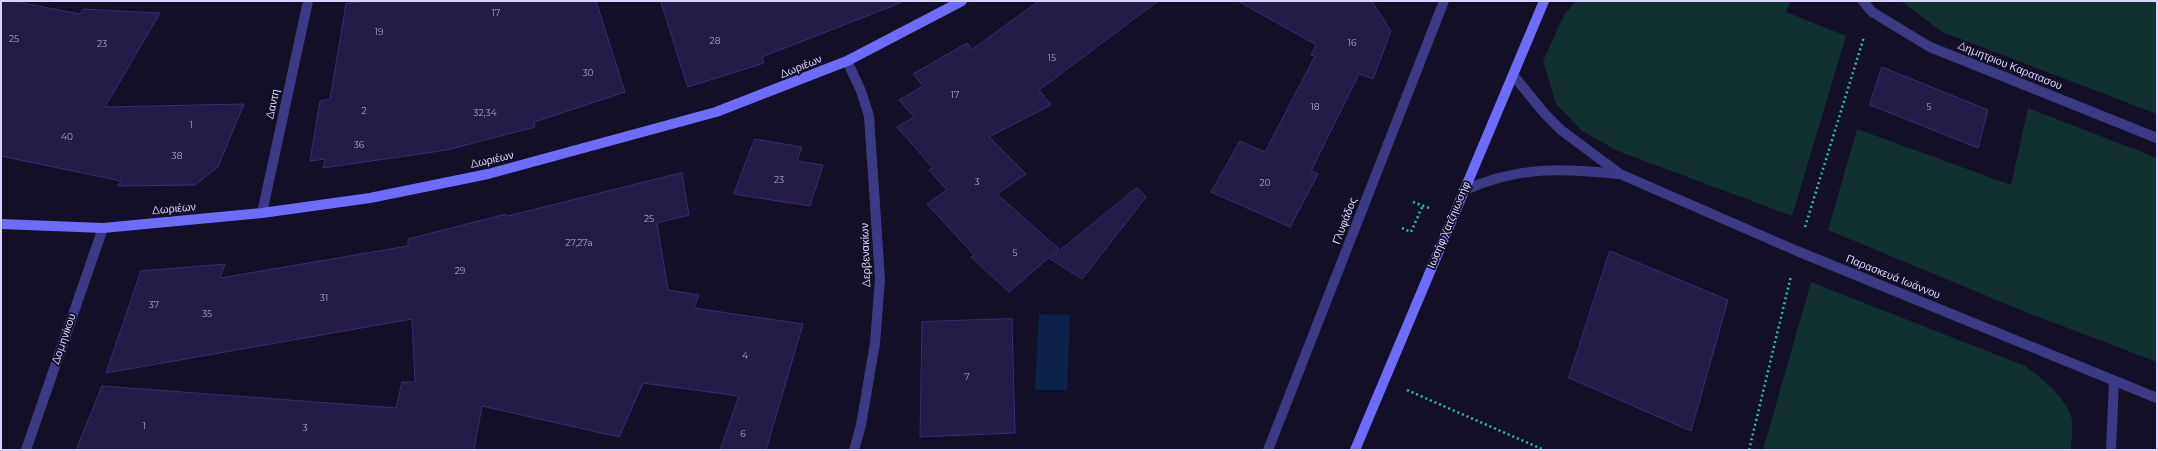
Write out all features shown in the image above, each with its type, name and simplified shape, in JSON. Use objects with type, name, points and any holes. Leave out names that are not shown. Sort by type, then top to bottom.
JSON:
[{"type":"street","name":"Δαντη","points":[[262,213],[308,1]]},
{"type":"street","name":"Δωριέων","points":[[1,224],[102,228],[262,213],[370,198],[488,174],[716,112],[847,61],[962,1]]},
{"type":"street","name":"Γλυφάδος","points":[[1268,450],[1444,1]]},
{"type":"street","name":"Ιωσήφ Χατζηιωσήφ","points":[[1355,450],[1383,379],[1544,1]]},
{"type":"street","name":"Δημητριου Καρατασου","points":[[1863,1],[1872,12],[1930,47],[2157,138]]},
{"type":"street","name":"Δερβενακίων","points":[[847,61],[861,91],[869,116],[880,279],[875,343],[861,425],[854,450]]},
{"type":"street","name":"Παρασκευά Ιωάννου","points":[[1513,75],[1545,114],[1561,130],[1620,174],[1797,251],[2157,398]]},
{"type":"street","name":"Παρασκευά Ιωάννου","points":[[1463,191],[1491,178],[1530,170],[1557,169],[1620,174]]},
{"type":"street","name":"Δομηνίκου","points":[[26,450],[102,228]]},
{"type":"street","points":[[2111,450],[2114,381]]},
{"type":"path","points":[[1402,228],[1411,232],[1423,205],[1413,202]]},
{"type":"path","points":[[1383,379],[1544,450]]},
{"type":"green space","points":[[1576,1],[1791,1],[1786,12],[1846,36],[1792,216],[1618,151],[1582,131],[1556,104],[1543,61],[1564,15]]},
{"type":"green space","points":[[1901,1],[2157,1],[2157,114],[1942,32]]},
{"type":"green space","points":[[2028,108],[2157,158],[2157,362],[2023,311],[1828,230],[1857,129],[2011,185]]},
{"type":"green space","points":[[1811,282],[2025,366],[2052,388],[2068,409],[2072,424],[2071,450],[1763,450]]},
{"type":"water","points":[[1039,314],[1070,315],[1067,390],[1035,390]]},
{"type":"building","points":[[1,1],[12,1],[80,14],[83,9],[160,13],[105,107],[244,104],[218,167],[195,185],[118,186],[121,181],[1,156]]},
{"type":"building","points":[[365,1],[596,1],[625,92],[534,122],[535,127],[447,150],[323,168],[325,159],[310,161],[320,101],[330,99],[346,4]]},
{"type":"building","points":[[661,1],[900,1],[900,3],[762,57],[764,63],[688,87]]},
{"type":"building","points":[[1039,1],[1158,1],[1039,90],[1051,105],[989,137],[1026,174],[997,194],[1059,249],[1009,292],[971,257],[974,255],[927,204],[947,190],[929,170],[933,168],[897,127],[914,117],[899,100],[923,86],[913,74],[967,43],[972,49]]},
{"type":"building","points":[[1238,1],[1372,1],[1391,31],[1373,79],[1359,74],[1311,171],[1318,174],[1290,227],[1211,192],[1240,141],[1265,152],[1315,56],[1311,55],[1316,45]]},
{"type":"building","points":[[1882,67],[1988,110],[1978,148],[1870,105]]},
{"type":"building","points":[[755,139],[802,147],[797,161],[823,165],[810,206],[734,194]]},
{"type":"building","points":[[682,173],[689,215],[657,223],[668,290],[699,295],[694,308],[803,324],[766,450],[720,450],[739,396],[643,383],[619,437],[482,406],[474,450],[76,450],[102,386],[396,408],[402,382],[415,382],[412,319],[106,373],[141,271],[225,264],[220,278],[408,246],[408,239],[506,214],[506,216]]},
{"type":"building","points":[[1137,188],[1146,197],[1082,279],[1050,259]]},
{"type":"building","points":[[1610,251],[1728,300],[1691,431],[1569,378]]},
{"type":"building","points":[[1012,319],[1015,433],[920,437],[922,322]]}]
